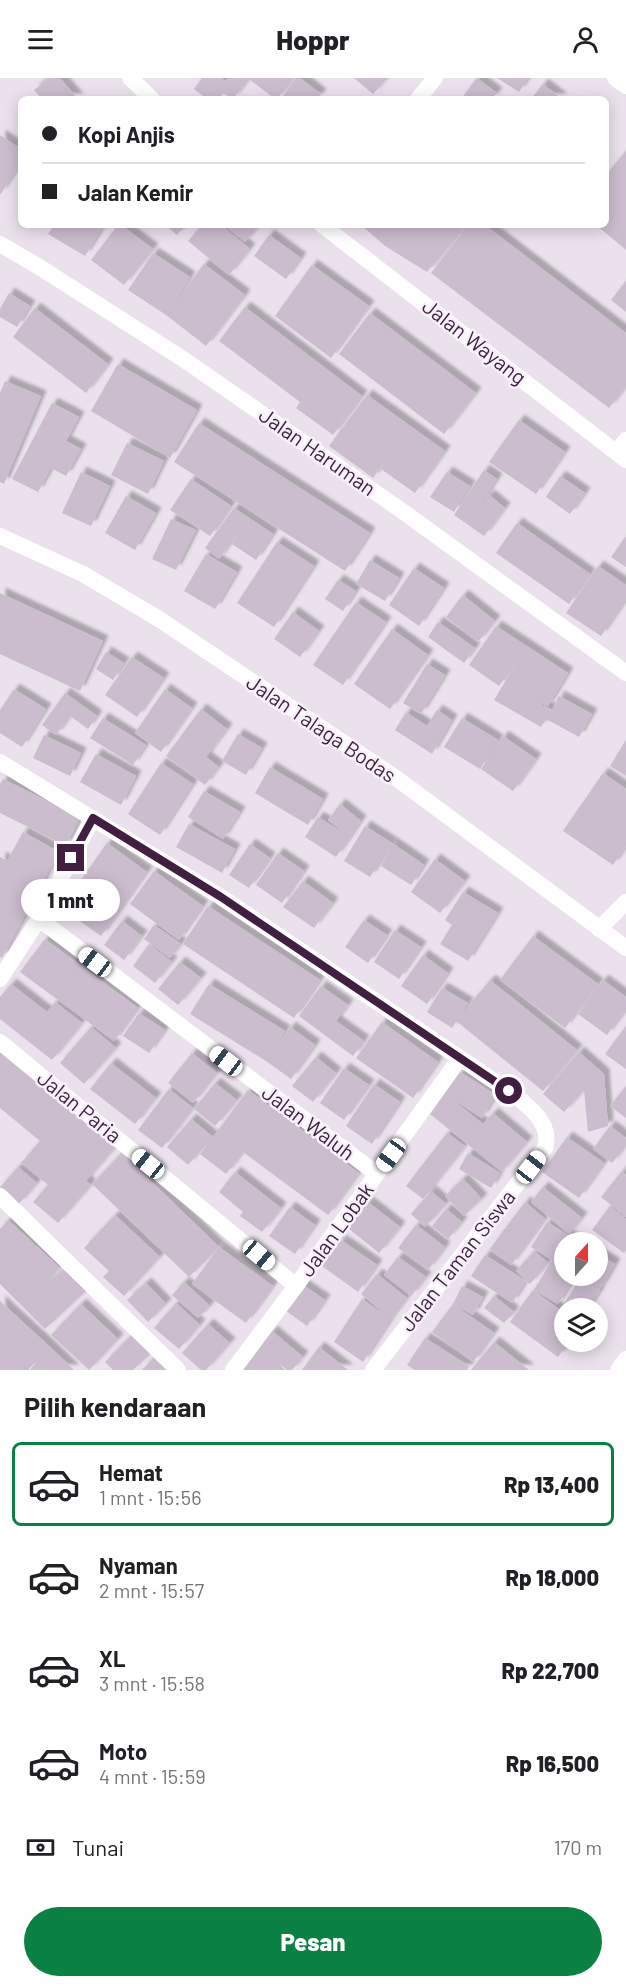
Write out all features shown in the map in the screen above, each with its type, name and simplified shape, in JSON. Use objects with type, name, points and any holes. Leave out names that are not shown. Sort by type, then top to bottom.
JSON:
[{"type":"street","points":[[130,78],[150,96]]},
{"type":"street","points":[[420,96],[435,78]]},
{"type":"street","points":[[615,78],[626,86]]},
{"type":"street","name":"Jalan Wayang","points":[[326,228],[623,451]]},
{"type":"street","name":"Jalan Haruman","points":[[0,244],[183,359],[398,508],[626,673]]},
{"type":"street","name":"Jalan Talaga Bodas","points":[[0,536],[83,573],[159,619],[396,778],[626,948]]},
{"type":"street","name":"Jalan Taman Siswa","points":[[0,762],[221,897],[528,1106],[544,1126],[547,1132],[545,1149],[373,1370]]},
{"type":"street","points":[[0,979],[39,919],[93,818]]},
{"type":"street","points":[[599,929],[626,902]]},
{"type":"street","name":"Jalan Waluh","points":[[39,919],[377,1174]]},
{"type":"street","name":"Jalan Paria","points":[[0,1042],[296,1286]]},
{"type":"street","name":"Jalan Lobak","points":[[233,1370],[460,1059]]},
{"type":"street","points":[[0,1196],[178,1370]]},
{"type":"street","points":[[618,1370],[626,1359]]},
{"type":"building","points":[[49,78],[60,78],[75,96],[39,96],[34,90]]},
{"type":"building","points":[[202,78],[222,78],[225,81],[228,78],[294,78],[279,96],[271,96],[249,79],[235,96],[223,93],[221,96],[203,96],[194,89]]},
{"type":"building","points":[[296,78],[300,78],[321,94],[319,96],[283,96]]},
{"type":"building","points":[[354,78],[387,78],[373,94]]},
{"type":"building","points":[[477,78],[497,93],[494,96],[463,96]]},
{"type":"building","points":[[497,78],[528,78],[519,92]]},
{"type":"building","points":[[543,84],[558,96],[533,96]]},
{"type":"building","points":[[0,135],[18,147],[18,168],[0,195]]},
{"type":"building","points":[[626,151],[626,250],[600,228],[609,228],[609,171]]},
{"type":"building","points":[[52,228],[102,228],[85,256],[48,234]]},
{"type":"building","points":[[116,228],[125,228],[153,249],[124,285],[91,260]]},
{"type":"building","points":[[169,228],[183,228],[177,235]]},
{"type":"building","points":[[199,228],[225,228],[250,249],[229,275],[188,241]]},
{"type":"building","points":[[228,228],[257,228],[245,242]]},
{"type":"building","points":[[364,228],[464,228],[427,272],[385,246]]},
{"type":"building","points":[[466,228],[489,228],[626,333],[626,386],[609,408],[431,273]]},
{"type":"building","points":[[269,235],[301,258],[286,279],[254,256]]},
{"type":"building","points":[[153,253],[190,277],[170,309],[204,264],[245,295],[206,346],[166,315],[128,290]]},
{"type":"building","points":[[312,265],[369,306],[331,358],[275,316]]},
{"type":"building","points":[[626,281],[626,312],[611,300]]},
{"type":"building","points":[[9,293],[30,306],[17,327],[0,317],[0,309]]},
{"type":"building","points":[[245,307],[362,396],[333,435],[296,408],[300,402],[219,341]]},
{"type":"building","points":[[35,308],[108,364],[86,393],[13,337]]},
{"type":"building","points":[[370,313],[476,393],[444,434],[339,354]]},
{"type":"building","points":[[118,364],[197,410],[170,458],[91,411]]},
{"type":"building","points":[[5,381],[41,396],[4,484],[0,482],[0,393]]},
{"type":"building","points":[[367,395],[445,451],[415,493],[381,469],[386,460],[373,478],[329,446]]},
{"type":"building","points":[[52,403],[79,417],[66,441],[81,449],[66,476],[51,468],[38,492],[12,479]]},
{"type":"building","points":[[519,420],[565,452],[536,494],[489,462]]},
{"type":"building","points":[[199,423],[370,533],[345,571],[174,462]]},
{"type":"building","points":[[127,443],[164,461],[148,494],[111,475]]},
{"type":"building","points":[[484,470],[497,479],[472,517],[489,495],[505,508],[484,536],[454,515]]},
{"type":"building","points":[[81,472],[110,486],[91,526],[62,513]]},
{"type":"building","points":[[447,472],[470,486],[454,512],[430,497]]},
{"type":"building","points":[[560,476],[585,493],[570,514],[546,497]]},
{"type":"building","points":[[191,479],[231,506],[210,536],[170,510]]},
{"type":"building","points":[[126,496],[156,513],[135,550],[105,533]]},
{"type":"building","points":[[234,508],[273,534],[256,560],[232,544],[242,527],[219,559],[205,548]]},
{"type":"building","points":[[171,519],[196,530],[176,570],[152,559]]},
{"type":"building","points":[[517,523],[590,574],[569,604],[496,553]]},
{"type":"building","points":[[626,536],[626,567],[611,557]]},
{"type":"building","points":[[277,542],[314,566],[274,627],[237,603]]},
{"type":"building","points":[[206,554],[237,572],[215,609],[184,591]]},
{"type":"building","points":[[370,560],[399,578],[385,601],[356,584]]},
{"type":"building","points":[[598,566],[626,585],[626,599],[601,636],[566,613]]},
{"type":"building","points":[[414,568],[444,588],[419,626],[389,605]]},
{"type":"building","points":[[338,580],[356,591],[343,611],[325,599]]},
{"type":"building","points":[[0,593],[103,641],[80,691],[0,654]]},
{"type":"building","points":[[463,595],[495,621],[478,642],[446,617]]},
{"type":"building","points":[[356,602],[386,622],[343,685],[313,665]]},
{"type":"building","points":[[293,612],[319,631],[300,657],[274,639]]},
{"type":"building","points":[[438,622],[475,648],[464,663],[428,637]]},
{"type":"building","points":[[496,626],[568,673],[548,706],[531,698],[552,710],[559,696],[592,714],[579,737],[546,719],[541,727],[494,700],[520,657],[499,686],[469,665]]},
{"type":"building","points":[[392,629],[428,655],[390,709],[354,684]]},
{"type":"building","points":[[106,652],[124,663],[113,680],[96,669]]},
{"type":"building","points":[[132,657],[164,678],[137,717],[105,695]]},
{"type":"building","points":[[427,664],[445,675],[421,714],[403,703]]},
{"type":"building","points":[[14,689],[46,709],[22,747],[0,733],[0,710]]},
{"type":"building","points":[[165,689],[192,708],[161,752],[135,733]]},
{"type":"building","points":[[65,693],[97,716],[88,729],[70,716],[56,735],[42,725]]},
{"type":"building","points":[[201,709],[227,729],[206,757],[219,767],[205,785],[166,756]]},
{"type":"building","points":[[437,710],[452,720],[432,754],[395,730],[406,712],[427,726]]},
{"type":"building","points":[[103,718],[146,745],[133,765],[90,738]]},
{"type":"building","points":[[462,718],[498,740],[480,769],[444,747]]},
{"type":"building","points":[[238,734],[262,748],[246,775],[222,761]]},
{"type":"building","points":[[44,735],[81,753],[70,776],[33,758]]},
{"type":"building","points":[[503,736],[536,759],[513,791],[481,769]]},
{"type":"building","points":[[626,740],[626,776],[610,766]]},
{"type":"building","points":[[96,754],[136,776],[121,805],[80,782]]},
{"type":"building","points":[[161,763],[193,784],[160,835],[128,814]]},
{"type":"building","points":[[270,767],[323,799],[308,825],[255,793]]},
{"type":"building","points":[[603,773],[626,789],[626,846],[613,865],[563,831]]},
{"type":"building","points":[[3,779],[80,817],[66,846],[0,813],[0,784]]},
{"type":"building","points":[[204,791],[240,812],[223,839],[188,817]]},
{"type":"building","points":[[340,804],[361,821],[336,857],[305,837],[318,817],[347,835],[328,820]]},
{"type":"building","points":[[189,824],[235,849],[222,873],[176,847]]},
{"type":"building","points":[[365,826],[392,843],[370,877],[344,861]]},
{"type":"building","points":[[23,832],[59,852],[2,958],[0,957],[0,857],[7,861]]},
{"type":"building","points":[[107,843],[147,872],[101,936],[61,908]]},
{"type":"building","points":[[392,843],[424,865],[411,885],[381,866]]},
{"type":"building","points":[[250,844],[270,858],[249,888],[229,875]]},
{"type":"building","points":[[278,853],[304,871],[282,903],[256,885]]},
{"type":"building","points":[[435,859],[465,881],[440,913],[411,892]]},
{"type":"building","points":[[154,871],[203,906],[179,940],[130,904]]},
{"type":"building","points":[[303,881],[333,903],[314,928],[283,907]]},
{"type":"building","points":[[463,892],[498,913],[468,961],[440,944],[452,925],[445,920]]},
{"type":"building","points":[[208,906],[320,980],[294,1018],[183,944]]},
{"type":"building","points":[[364,920],[387,935],[368,963],[345,947]]},
{"type":"building","points":[[122,921],[142,936],[124,960],[104,945]]},
{"type":"building","points":[[154,925],[181,944],[170,958],[144,939]]},
{"type":"building","points":[[395,930],[421,947],[399,979],[374,962]]},
{"type":"building","points":[[533,936],[598,984],[565,1028],[500,980]]},
{"type":"building","points":[[45,939],[138,1008],[114,1041],[20,972]]},
{"type":"building","points":[[149,944],[172,962],[155,983],[133,966]]},
{"type":"building","points":[[423,955],[448,973],[427,1004],[401,986]]},
{"type":"building","points":[[180,962],[201,978],[178,1005],[158,989]]},
{"type":"building","points":[[490,980],[577,1050],[543,1091],[456,1021]]},
{"type":"building","points":[[603,980],[626,997],[626,1009],[607,1035],[578,1014]]},
{"type":"building","points":[[11,984],[47,1012],[55,1002],[82,1023],[52,1060],[0,1019],[0,997]]},
{"type":"building","points":[[209,984],[285,1031],[271,1055],[290,1027],[315,1045],[291,1079],[190,1014]]},
{"type":"building","points":[[321,986],[348,1005],[336,1021],[364,1041],[353,1056],[299,1016]]},
{"type":"building","points":[[442,988],[468,1003],[452,1028],[427,1012]]},
{"type":"building","points":[[139,1013],[165,1030],[149,1053],[123,1036]]},
{"type":"building","points":[[382,1022],[438,1062],[413,1098],[356,1058]]},
{"type":"building","points":[[626,1026],[626,1069],[605,1054]]},
{"type":"building","points":[[91,1027],[116,1048],[84,1084],[60,1063]]},
{"type":"building","points":[[0,1046],[117,1145],[86,1181],[91,1185],[58,1223],[33,1202],[48,1185],[21,1163],[40,1141],[0,1108]]},
{"type":"building","points":[[579,1052],[604,1074],[608,1126],[588,1132],[584,1090],[564,1112],[543,1094]]},
{"type":"building","points":[[192,1053],[217,1073],[193,1103],[168,1083]]},
{"type":"building","points":[[316,1057],[336,1073],[313,1102],[292,1086]]},
{"type":"building","points":[[111,1063],[156,1098],[135,1124],[90,1089]]},
{"type":"building","points":[[344,1068],[369,1085],[344,1120],[320,1103]]},
{"type":"building","points":[[460,1072],[496,1095],[482,1118],[449,1097],[483,1124],[478,1130],[493,1113],[527,1142],[502,1172],[430,1114]]},
{"type":"building","points":[[215,1083],[237,1100],[215,1126],[194,1109]]},
{"type":"building","points":[[374,1084],[400,1102],[372,1144],[346,1126]]},
{"type":"building","points":[[626,1086],[626,1118],[610,1106]]},
{"type":"building","points":[[169,1089],[193,1108],[162,1148],[138,1130]]},
{"type":"building","points":[[248,1090],[359,1173],[328,1215],[243,1152],[226,1174],[200,1154],[211,1139],[188,1165],[167,1147],[191,1119],[213,1137]]},
{"type":"building","points":[[610,1126],[626,1138],[626,1145],[612,1163],[593,1149]]},
{"type":"building","points":[[447,1133],[465,1146],[423,1199],[406,1186]]},
{"type":"building","points":[[567,1137],[604,1163],[579,1198],[542,1172]]},
{"type":"building","points":[[122,1153],[219,1247],[189,1277],[92,1184]]},
{"type":"building","points":[[468,1153],[500,1173],[491,1188],[459,1169]]},
{"type":"building","points":[[18,1167],[37,1183],[19,1204],[0,1187]]},
{"type":"building","points":[[622,1171],[626,1175],[626,1217],[601,1197]]},
{"type":"building","points":[[235,1172],[281,1208],[262,1232],[240,1216],[243,1212],[219,1192]]},
{"type":"building","points":[[463,1179],[482,1199],[464,1216],[445,1196]]},
{"type":"building","points":[[543,1187],[582,1218],[571,1232],[567,1232],[531,1202]]},
{"type":"building","points":[[431,1191],[446,1204],[425,1227],[411,1214]]},
{"type":"building","points":[[368,1202],[400,1227],[379,1253],[348,1228]]},
{"type":"building","points":[[525,1202],[545,1219],[511,1265],[490,1249],[505,1228],[520,1238],[506,1227]]},
{"type":"building","points":[[610,1206],[626,1219],[626,1250],[624,1253],[608,1242],[608,1232],[592,1230]]},
{"type":"building","points":[[290,1207],[315,1225],[295,1254],[269,1236]]},
{"type":"building","points":[[446,1209],[462,1222],[448,1239],[432,1226]]},
{"type":"building","points":[[115,1215],[160,1257],[124,1296],[103,1277],[109,1271],[84,1248]]},
{"type":"building","points":[[8,1220],[60,1268],[28,1302],[65,1268],[86,1291],[45,1329],[0,1284],[0,1229]]},
{"type":"building","points":[[547,1222],[563,1232],[554,1232],[554,1286],[569,1286],[562,1298],[554,1298],[554,1302],[534,1290],[552,1260],[531,1247]]},
{"type":"building","points":[[416,1225],[445,1247],[428,1270],[398,1248]]},
{"type":"building","points":[[341,1240],[377,1265],[358,1292],[322,1266]]},
{"type":"building","points":[[219,1247],[273,1286],[246,1323],[192,1284]]},
{"type":"building","points":[[534,1251],[548,1263],[530,1284],[516,1271]]},
{"type":"building","points":[[485,1255],[526,1281],[512,1303],[471,1276]]},
{"type":"building","points":[[398,1257],[426,1277],[411,1296],[384,1275]]},
{"type":"building","points":[[608,1260],[615,1264],[608,1276]]},
{"type":"building","points":[[377,1274],[407,1298],[391,1319],[361,1294]]},
{"type":"building","points":[[184,1282],[210,1306],[198,1318],[172,1295]]},
{"type":"building","points":[[146,1283],[166,1304],[148,1322],[127,1300]]},
{"type":"building","points":[[300,1283],[325,1300],[307,1326],[282,1308]]},
{"type":"building","points":[[462,1286],[483,1297],[473,1315],[453,1304]]},
{"type":"building","points":[[575,1286],[593,1286],[600,1290],[595,1298],[568,1298]]},
{"type":"building","points":[[533,1290],[554,1306],[554,1352],[562,1352],[558,1357],[510,1322]]},
{"type":"building","points":[[494,1296],[514,1312],[504,1323],[484,1308]]},
{"type":"building","points":[[362,1299],[391,1319],[363,1362],[334,1342]]},
{"type":"building","points":[[0,1301],[74,1370],[30,1370],[44,1353],[28,1370],[0,1370]]},
{"type":"building","points":[[176,1303],[200,1325],[179,1349],[154,1328]]},
{"type":"building","points":[[81,1304],[118,1339],[89,1370],[51,1335]]},
{"type":"building","points":[[453,1304],[494,1333],[473,1362],[432,1332]]},
{"type":"building","points":[[208,1324],[230,1343],[206,1370],[201,1370],[182,1353]]},
{"type":"building","points":[[272,1331],[303,1357],[292,1370],[287,1370],[276,1361],[285,1370],[239,1370]]},
{"type":"building","points":[[132,1335],[150,1354],[133,1370],[113,1370],[105,1362]]},
{"type":"building","points":[[425,1338],[469,1366],[467,1370],[415,1370],[407,1365]]},
{"type":"building","points":[[494,1342],[529,1370],[471,1370]]},
{"type":"building","points":[[319,1347],[348,1370],[302,1370]]},
{"type":"building","points":[[154,1357],[169,1370],[142,1370]]},
{"type":"route","points":[[71,858],[93,818],[221,897],[509,1091]]}]
